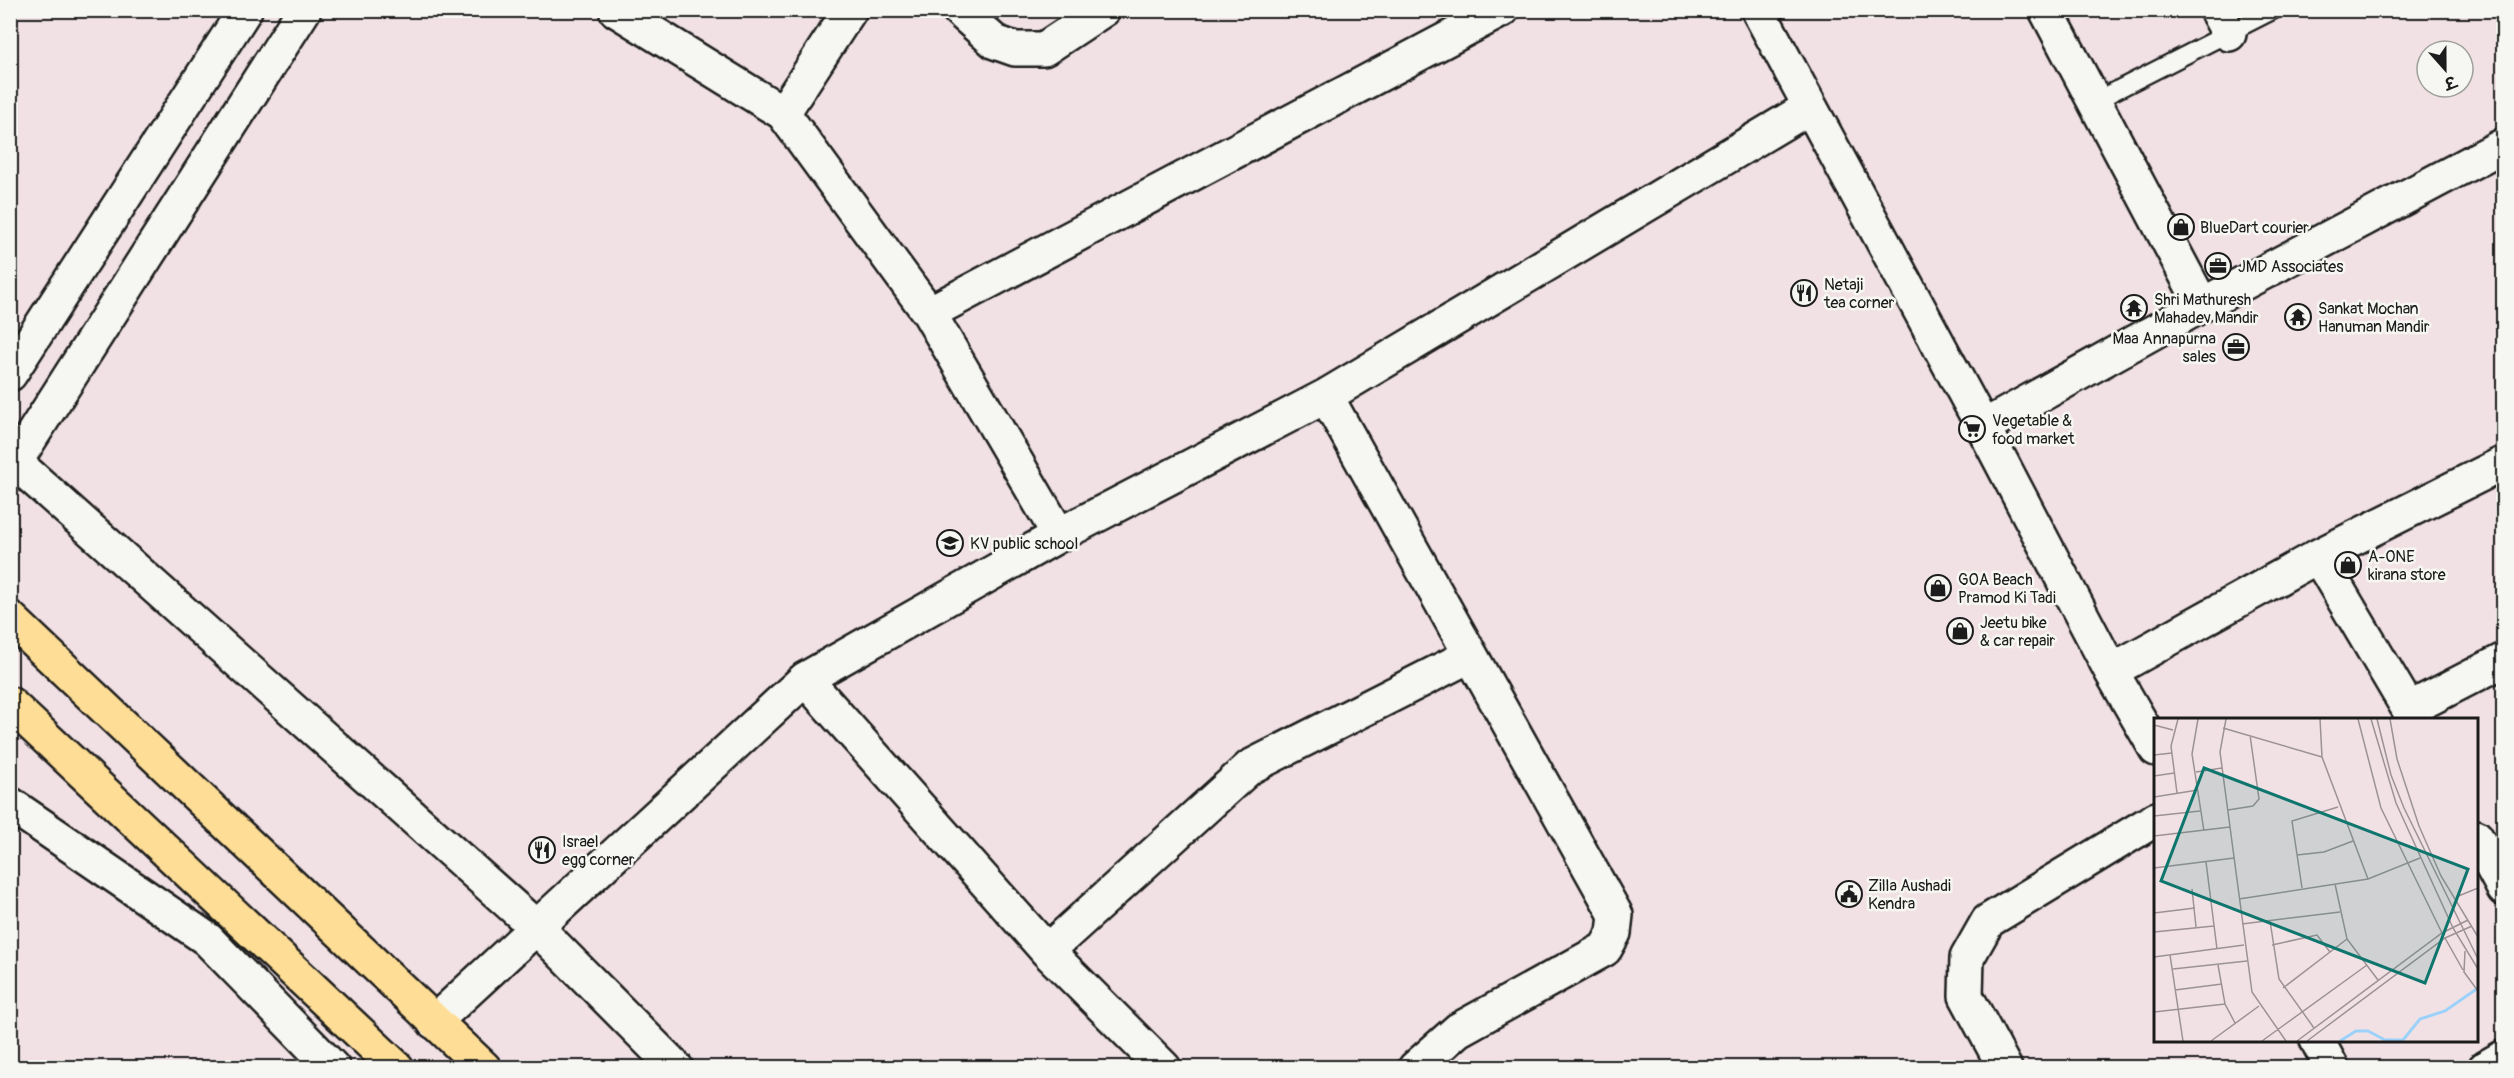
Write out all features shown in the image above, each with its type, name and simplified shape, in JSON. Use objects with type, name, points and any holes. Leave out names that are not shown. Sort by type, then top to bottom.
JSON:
[{"type":"main road","points":[[10,618],[484,1068]]},
{"type":"main road","points":[[10,704],[397,1068]]},
{"type":"street","points":[[10,374],[245,10]]},
{"type":"street","points":[[304,10],[13,466],[536,927],[676,1068]]},
{"type":"street","points":[[616,10],[783,113],[929,313],[1059,535]]},
{"type":"street","points":[[783,113],[850,10]]},
{"type":"street","points":[[958,10],[995,42],[1015,49],[1044,49],[1103,10]]},
{"type":"street","points":[[1758,10],[1983,427],[2111,671],[2154,746]]},
{"type":"street","points":[[2046,10],[2202,305]]},
{"type":"street","points":[[929,313],[1487,14]]},
{"type":"street","points":[[434,1022],[805,679],[1059,535],[1326,396],[1810,106]]},
{"type":"street","points":[[1983,427],[2202,305],[2504,145]]},
{"type":"street","points":[[1326,396],[1469,656],[1616,915],[1614,933],[1605,949],[1458,1030],[1415,1068]]},
{"type":"street","points":[[2111,671],[2319,556],[2504,463]]},
{"type":"street","points":[[2319,556],[2412,714],[2504,660]]},
{"type":"street","points":[[1047,951],[1250,767],[1469,656]]},
{"type":"street","points":[[805,679],[1047,951],[1164,1068]]},
{"type":"street","points":[[13,810],[207,939],[333,1068]]},
{"type":"street","points":[[2005,1068],[1966,996],[1967,958],[1989,921],[2154,820]]},
{"type":"street","points":[[2478,840],[2501,878]]},
{"type":"street","points":[[2318,1042],[2332,1068]]},
{"type":"street","points":[[2485,1068],[2504,1057]]},
{"type":"lane","points":[[2095,101],[2222,22],[2274,10]]},
{"type":"place","name":"BlueDart courier","points":[[2181,227]]},
{"type":"place","name":"JMD Associates","points":[[2218,266]]},
{"type":"place","name":"Netaji tea corner","points":[[1804,293]]},
{"type":"place","name":"Shri Mathuresh Mahadev Mandir","points":[[2134,308]]},
{"type":"place","name":"Sankat Mochan Hanuman Mandir","points":[[2298,317]]},
{"type":"place","name":"Maa Annapurna sales","points":[[2236,347]]},
{"type":"place","name":"Vegetable & food market","points":[[1972,429]]},
{"type":"place","name":"KV public school","points":[[950,543]]},
{"type":"place","name":"A-ONE kirana store","points":[[2348,565]]},
{"type":"place","name":"GOA Beach Pramod Ki Tadi","points":[[1938,588]]},
{"type":"place","name":"Jeetu bike & car repair","points":[[1960,631]]},
{"type":"place","name":"Israel egg corner","points":[[542,850]]},
{"type":"place","name":"Zilla Aushadi Kendra","points":[[1849,894]]}]
